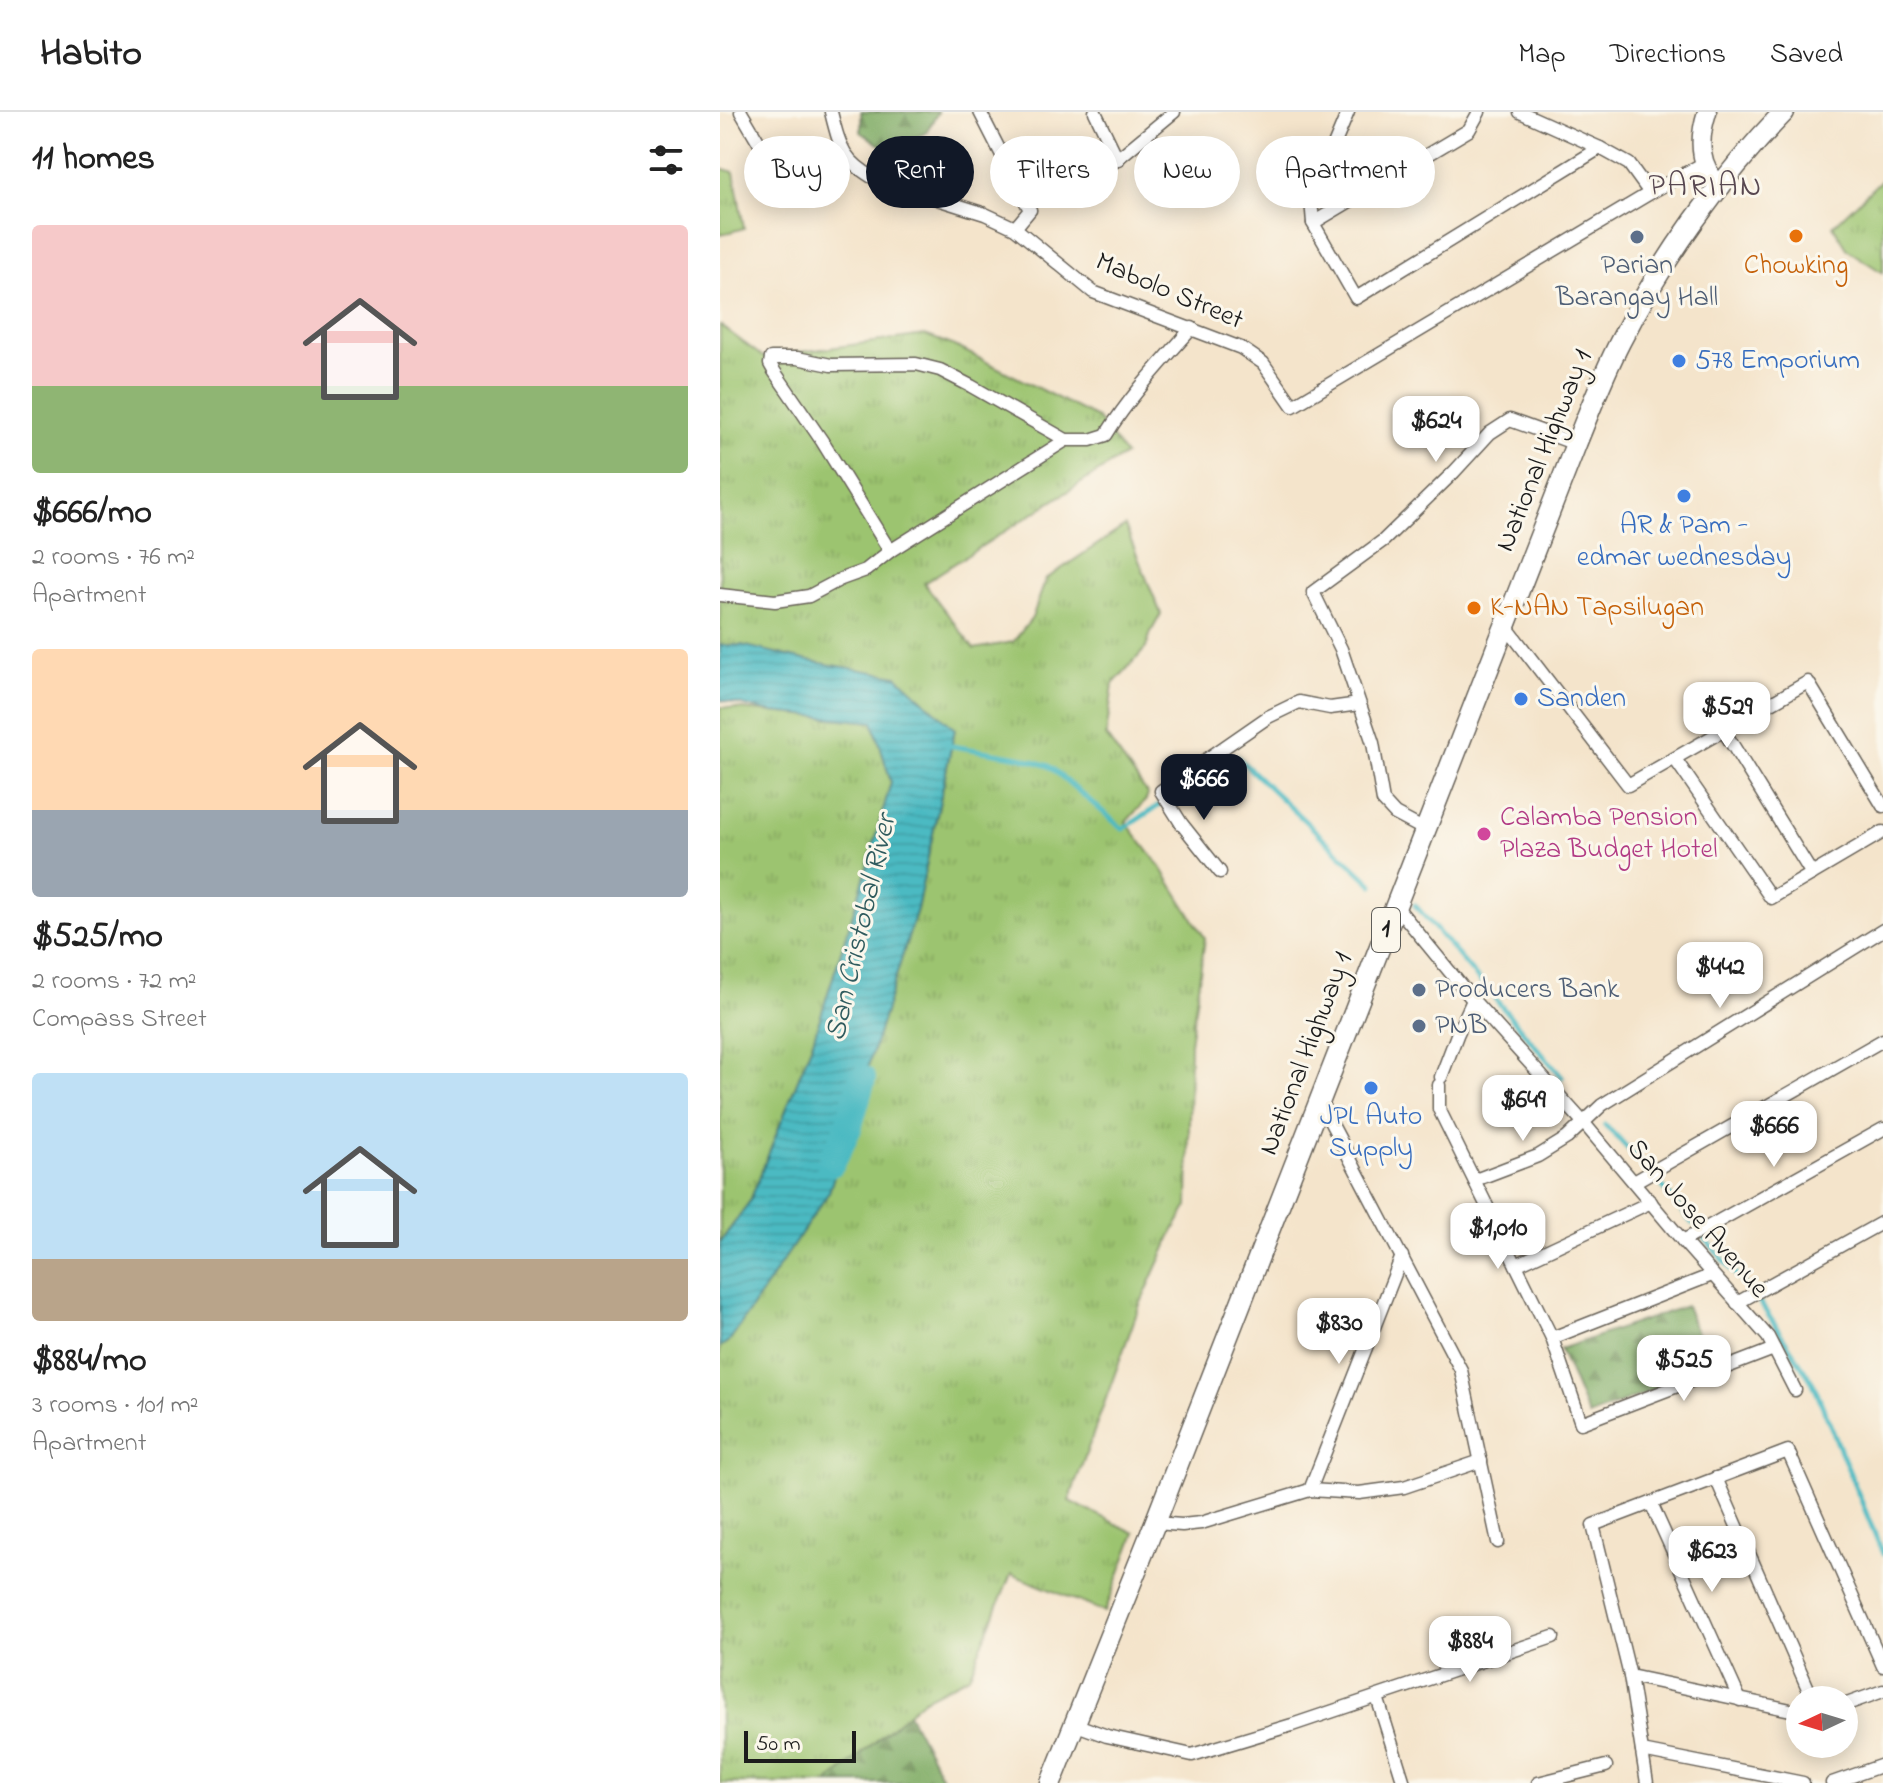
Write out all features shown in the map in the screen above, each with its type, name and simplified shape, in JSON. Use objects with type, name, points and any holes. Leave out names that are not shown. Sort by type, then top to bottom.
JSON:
[{"type":"highway","name":"National Highway 1","points":[[1051,1783],[1576,444],[1620,343],[1683,236],[1761,136],[1784,112]]},
{"type":"main road","points":[[1707,112],[1702,139],[1704,163],[1711,178],[1721,187]]},
{"type":"street","points":[[741,112],[755,136]]},
{"type":"street","points":[[831,112],[837,136]]},
{"type":"street","points":[[980,112],[1030,210],[1015,228]]},
{"type":"street","points":[[1095,112],[1106,136]]},
{"type":"street","points":[[1348,112],[1311,200],[1313,223],[1356,298],[1600,148]]},
{"type":"street","points":[[1313,223],[1469,130],[1479,112]]},
{"type":"street","points":[[1520,112],[1629,164],[1650,193]]},
{"type":"street","points":[[1118,160],[1173,113]]},
{"type":"street","name":"Mabolo Street","points":[[850,159],[861,171],[877,180],[985,214],[1015,228],[1093,292],[1241,348],[1263,363],[1293,406],[1704,163]]},
{"type":"street","points":[[890,551],[822,441],[774,371],[771,358],[797,358],[831,365],[916,364],[940,370],[1066,440],[1090,440],[1106,435],[1156,368],[1192,328]]},
{"type":"street","points":[[1425,830],[1395,814],[1383,801],[1373,743],[1341,649],[1313,592],[1384,540],[1490,433],[1510,420],[1576,444]]},
{"type":"street","points":[[720,595],[775,601],[809,596],[866,570],[890,551],[1066,440]]},
{"type":"street","points":[[1505,625],[1628,785],[1808,682],[1883,806]]},
{"type":"street","points":[[1220,872],[1181,823],[1161,791],[1268,717],[1299,702],[1330,708],[1359,704]]},
{"type":"street","points":[[1724,731],[1812,874]]},
{"type":"street","points":[[1675,759],[1771,898],[1883,832]]},
{"type":"street","name":"San Jose Avenue","points":[[1395,905],[1473,1000],[1583,1122],[1768,1337],[1795,1390]]},
{"type":"street","points":[[1475,1180],[1538,1156],[1567,1138],[1602,1105],[1883,930]]},
{"type":"street","points":[[1473,1000],[1440,1081],[1439,1109],[1552,1338],[1581,1423],[1774,1349]]},
{"type":"street","points":[[1634,1182],[1883,1040]]},
{"type":"street","points":[[1319,1100],[1461,1370],[1498,1542]]},
{"type":"street","points":[[1683,1241],[1883,1129]]},
{"type":"street","points":[[1516,1265],[1651,1202]]},
{"type":"street","points":[[1737,1303],[1883,1222]]},
{"type":"street","points":[[1310,1490],[1402,1256]]},
{"type":"street","points":[[1552,1338],[1712,1275]]},
{"type":"street","points":[[1647,1783],[1630,1676],[1593,1525],[1788,1451],[1879,1644],[1883,1666]]},
{"type":"street","points":[[1155,1523],[1201,1523],[1310,1490],[1359,1493],[1404,1487],[1481,1461]]},
{"type":"street","points":[[1716,1478],[1807,1686]]},
{"type":"street","points":[[1651,1503],[1740,1700]]},
{"type":"street","points":[[1074,1724],[1107,1736],[1192,1755],[1553,1637]]},
{"type":"street","points":[[1630,1676],[1786,1709]]},
{"type":"street","points":[[1858,1700],[1883,1691]]},
{"type":"street","points":[[1377,1697],[1404,1783]]},
{"type":"street","points":[[1642,1751],[1803,1783]]},
{"type":"street","points":[[1832,1783],[1883,1765]]},
{"type":"street","points":[[1538,1783],[1606,1766]]},
{"type":"green space","points":[[861,112],[938,112],[926,133],[918,136],[867,136],[861,132]]},
{"type":"green space","points":[[720,168],[734,172],[744,228],[720,235]]},
{"type":"green space","points":[[1883,178],[1883,273],[1848,250],[1833,226]]},
{"type":"green space","points":[[720,325],[763,357],[925,335],[955,346],[1097,418],[1125,455],[924,583],[974,649],[1013,642],[1032,618],[1046,579],[1125,526],[1161,614],[1146,648],[1113,684],[1106,736],[1148,795],[1126,822],[1162,869],[1205,938],[1190,1043],[1188,1206],[1139,1307],[1069,1501],[1135,1533],[1105,1612],[1011,1574],[969,1676],[924,1699],[828,1783],[720,1783],[720,1347],[730,1340],[829,1191],[917,909],[955,729],[811,664],[781,654],[720,645]]},
{"type":"green space","points":[[720,707],[873,722],[891,782],[812,1044],[750,1201],[720,1242]]},
{"type":"green space","points":[[1686,1306],[1711,1367],[1588,1416],[1560,1349]]},
{"type":"green space","points":[[908,1713],[945,1783],[828,1783]]},
{"type":"water","points":[[720,645],[742,645],[809,661],[897,676],[955,729],[917,909],[829,1192],[730,1340],[720,1347],[720,1243],[750,1201],[812,1044],[891,782],[873,722],[772,712],[720,700]]},
{"type":"waterway","points":[[946,745],[1020,757],[1049,766],[1123,829],[1160,805]]},
{"type":"waterway","points":[[1173,797],[1237,757],[1373,885]]},
{"type":"waterway","points":[[1415,905],[1562,1077]]},
{"type":"waterway","name":"San Cristobal River","points":[[831,1163],[848,1128],[862,1079]]},
{"type":"waterway","points":[[1605,1125],[1640,1161]]},
{"type":"waterway","points":[[1659,1182],[1692,1223]]},
{"type":"waterway","points":[[1704,1237],[1761,1304],[1813,1383],[1883,1554]]},
{"type":"place","name":"Chowking","points":[[1796,236]]},
{"type":"place","name":"Parian Barangay Hall","points":[[1637,237]]},
{"type":"place","name":"578 Emporium","points":[[1679,361]]},
{"type":"place","name":"AR & Pam - edmar wednesday","points":[[1684,496]]},
{"type":"place","name":"K-NAN Tapsilugan","points":[[1474,608]]},
{"type":"place","name":"Sanden","points":[[1521,699]]},
{"type":"place","name":"Calamba Pension Plaza Budget Hotel","points":[[1484,834]]},
{"type":"place","name":"Producers Bank","points":[[1419,990]]},
{"type":"place","name":"PNB","points":[[1419,1026]]},
{"type":"place","name":"JPL Auto Supply","points":[[1371,1088]]},
{"type":"district","name":"PARIAN","points":[[1706,187]]}]
